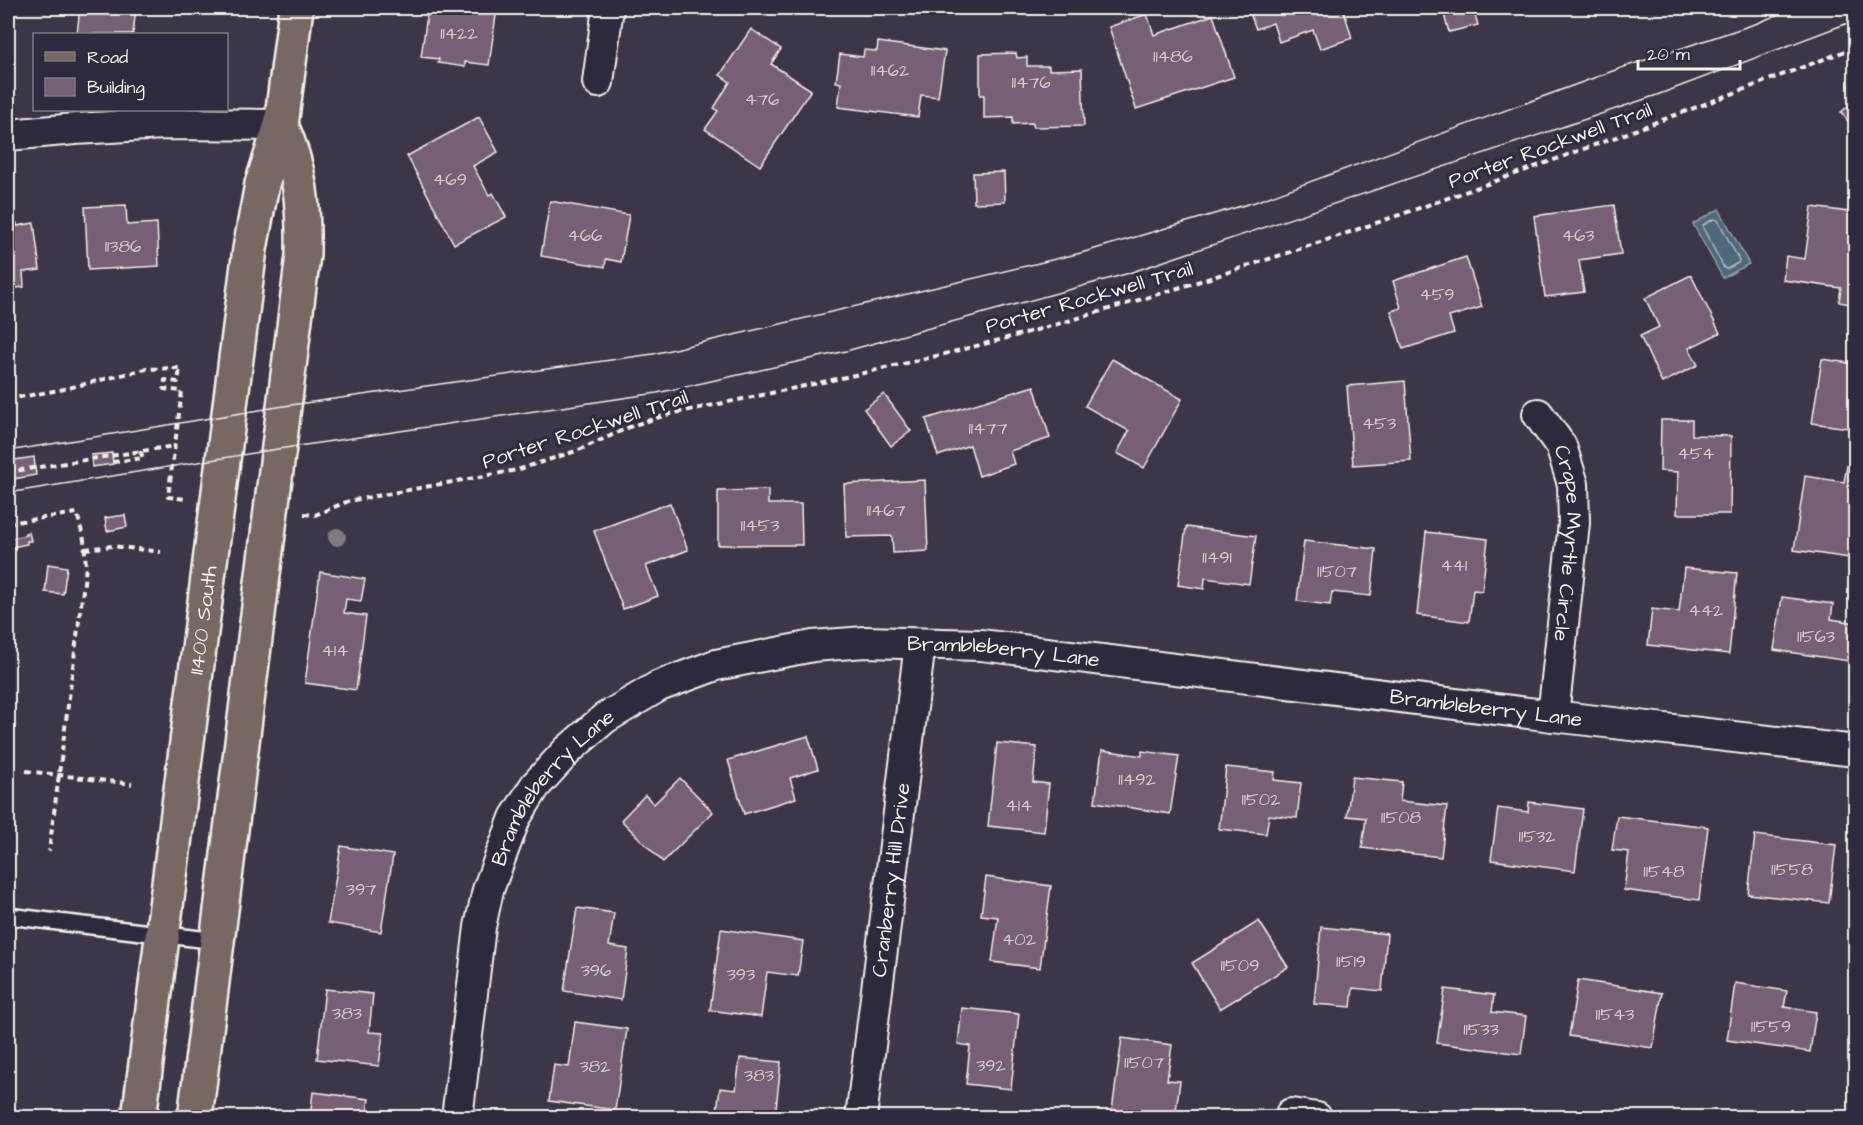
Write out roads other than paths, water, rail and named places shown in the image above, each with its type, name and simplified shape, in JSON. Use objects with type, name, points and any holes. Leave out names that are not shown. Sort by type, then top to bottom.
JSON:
[{"type":"main road","name":"11400 South","points":[[139,1118],[250,249],[262,184],[281,125],[296,8]]},
{"type":"main road","points":[[195,1118],[303,255],[304,219],[300,183],[293,151],[281,125]]},
{"type":"street","points":[[597,82],[608,8]]},
{"type":"street","points":[[8,135],[164,124],[281,125]]},
{"type":"street","name":"Crape Myrtle Circle","points":[[1538,414],[1561,446],[1573,484],[1574,523],[1553,716]]},
{"type":"street","name":"Brambleberry Lane","points":[[457,1118],[480,927],[488,890],[515,818],[535,786],[568,750],[605,718],[658,686],[716,665],[813,645],[865,642],[981,645],[1856,751]]},
{"type":"street","name":"Cranberry Hill Drive","points":[[861,1118],[920,644]]},
{"type":"lane","points":[[8,916],[217,941]]},
{"type":"water","points":[[1719,209],[1749,264],[1723,278],[1693,224]]},
{"type":"tram line","points":[[8,451],[284,406],[653,354],[1081,253],[1255,202],[1621,68],[1758,23],[1793,8]]},
{"type":"tram line","points":[[8,493],[278,449],[657,393],[846,351],[1126,274],[1657,95],[1856,20]]}]
